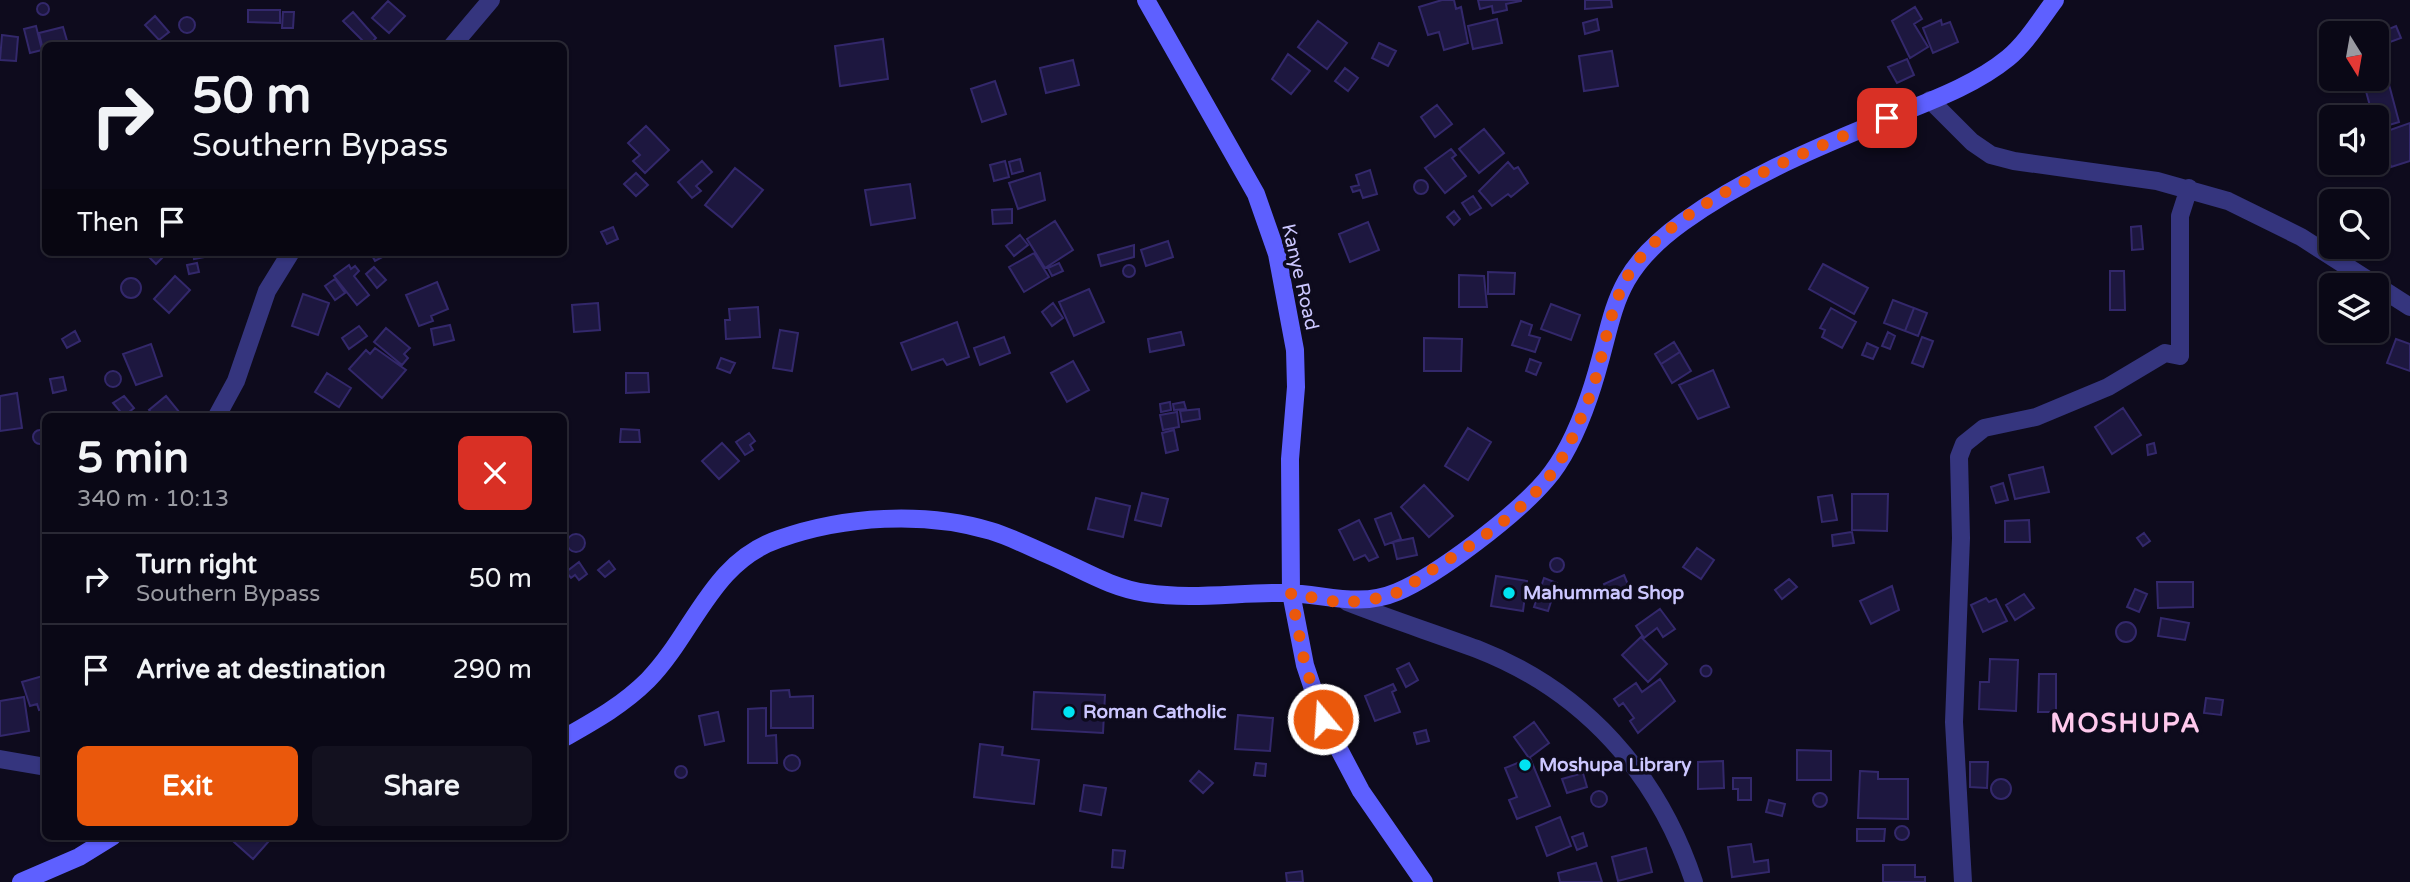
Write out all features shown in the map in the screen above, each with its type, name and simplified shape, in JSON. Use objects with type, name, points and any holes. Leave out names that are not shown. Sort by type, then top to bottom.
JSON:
[{"type":"street","points":[[455,42],[491,0]]},
{"type":"street","name":"Kanye Road","points":[[1146,0],[1256,194],[1277,254],[1295,351],[1296,387],[1290,459],[1291,593],[1305,665],[1323,719],[1361,791],[1424,882]]},
{"type":"street","points":[[1347,602],[1396,593],[1406,587],[1455,556],[1508,516],[1548,478],[1574,436],[1591,394],[1604,339],[1627,278],[1640,258],[1662,237],[1714,200],[1805,154],[1930,100],[2003,62],[2019,48],[2055,0]]},
{"type":"street","points":[[1930,100],[1972,142],[1991,155],[2189,188],[2228,201],[2283,227],[2410,307]]},
{"type":"street","points":[[1962,882],[1954,729],[1961,538],[1959,457],[1964,444],[1984,428],[2036,417],[2108,387],[2165,352],[2180,356],[2180,216],[2189,188]]},
{"type":"street","points":[[219,413],[236,382],[267,291],[289,256]]},
{"type":"street","points":[[567,736],[610,713],[648,680],[670,653],[713,588],[737,560],[774,540],[815,528],[881,519],[932,520],[990,531],[1103,583],[1147,594],[1291,593],[1347,602],[1478,649],[1532,677],[1572,702],[1609,735],[1651,786],[1670,819],[1694,882]]},
{"type":"street","points":[[0,759],[42,766]]},
{"type":"street","points":[[21,882],[79,857],[107,840]]},
{"type":"building","points":[[1442,0],[1454,0],[1456,9],[1461,7],[1468,43],[1444,50],[1439,32],[1428,35],[1419,7]]},
{"type":"building","points":[[1478,0],[1521,1],[1506,4],[1507,10],[1493,13],[1492,6],[1480,9]]},
{"type":"building","points":[[1585,0],[1611,0],[1612,7],[1585,9]]},
{"type":"building","points":[[388,1],[405,16],[389,33],[372,18]]},
{"type":"building","points":[[43,3],[49,9],[43,15],[37,9]]},
{"type":"building","points":[[1915,7],[1922,19],[1914,24],[1928,47],[1910,58],[1892,21]]},
{"type":"building","points":[[248,10],[280,10],[280,23],[248,22]]},
{"type":"building","points":[[283,12],[294,12],[293,28],[282,28]]},
{"type":"building","points":[[353,12],[376,38],[372,42],[364,42],[343,21]]},
{"type":"building","points":[[155,16],[169,32],[159,40],[145,25]]},
{"type":"building","points":[[187,17],[193,19],[193,31],[187,33],[181,31],[179,25],[181,19]]},
{"type":"building","points":[[1497,19],[1502,43],[1473,49],[1468,26]]},
{"type":"building","points":[[1597,19],[1599,30],[1585,34],[1583,23]]},
{"type":"building","points":[[1941,20],[1942,25],[1950,22],[1958,42],[1933,53],[1923,28]]},
{"type":"building","points":[[1318,21],[1347,43],[1327,69],[1298,47]]},
{"type":"building","points":[[36,26],[42,50],[30,53],[24,29]]},
{"type":"building","points":[[2396,26],[2401,38],[2389,42],[2389,29]]},
{"type":"building","points":[[63,27],[67,42],[42,42],[42,46],[39,33]]},
{"type":"building","points":[[2,35],[18,37],[16,61],[0,60]]},
{"type":"building","points":[[883,39],[888,79],[840,86],[835,46]]},
{"type":"building","points":[[1379,43],[1396,51],[1388,66],[1372,58]]},
{"type":"building","points":[[1612,51],[1618,86],[1584,91],[1579,56]]},
{"type":"building","points":[[1288,54],[1310,71],[1291,94],[1272,79]]},
{"type":"building","points":[[1907,59],[1914,75],[1897,83],[1888,67]]},
{"type":"building","points":[[1073,60],[1079,85],[1046,93],[1040,68]]},
{"type":"building","points":[[1345,68],[1358,78],[1348,91],[1335,81]]},
{"type":"building","points":[[995,81],[1006,114],[982,122],[971,89]]},
{"type":"building","points":[[2389,84],[2399,122],[2389,125],[2389,105],[2370,105],[2366,91],[2389,91]]},
{"type":"building","points":[[1437,105],[1452,124],[1435,137],[1421,117]]},
{"type":"building","points":[[2410,123],[2410,161],[2391,167],[2389,130]]},
{"type":"building","points":[[646,126],[669,150],[645,173],[633,161],[640,155],[628,143]]},
{"type":"building","points":[[1484,129],[1504,153],[1479,173],[1459,149]]},
{"type":"building","points":[[1451,149],[1456,155],[1452,158],[1466,176],[1445,193],[1425,168]]},
{"type":"building","points":[[1020,159],[1023,171],[1012,174],[1009,162]]},
{"type":"building","points":[[702,161],[712,172],[696,186],[701,191],[692,198],[678,182]]},
{"type":"building","points":[[1005,161],[1009,177],[994,181],[990,165]]},
{"type":"building","points":[[1508,162],[1514,169],[1518,167],[1528,183],[1511,197],[1508,194],[1492,206],[1479,191]]},
{"type":"building","points":[[735,168],[763,190],[732,227],[705,205]]},
{"type":"building","points":[[1370,170],[1377,194],[1363,198],[1360,190],[1353,192],[1351,187],[1359,185],[1356,175]]},
{"type":"building","points":[[636,173],[648,185],[636,196],[624,184]]},
{"type":"building","points":[[1040,173],[1045,200],[1018,209],[1009,183]]},
{"type":"building","points":[[1421,180],[1426,182],[1426,192],[1421,194],[1416,192],[1414,187],[1416,182]]},
{"type":"building","points":[[910,184],[915,218],[871,225],[865,190]]},
{"type":"building","points":[[1473,196],[1481,208],[1470,215],[1462,203]]},
{"type":"building","points":[[1012,209],[1012,223],[993,224],[992,210]]},
{"type":"building","points":[[1454,211],[1460,219],[1454,225],[1447,217]]},
{"type":"building","points":[[1055,221],[1073,250],[1045,268],[1027,239]]},
{"type":"building","points":[[1368,222],[1379,250],[1350,262],[1339,234]]},
{"type":"building","points":[[2141,226],[2143,249],[2132,250],[2131,227]]},
{"type":"building","points":[[613,227],[618,239],[607,244],[601,232]]},
{"type":"building","points":[[1020,235],[1028,245],[1014,256],[1006,246]]},
{"type":"building","points":[[1168,241],[1173,257],[1146,266],[1141,250]]},
{"type":"building","points":[[1134,245],[1134,257],[1101,266],[1098,255]]},
{"type":"building","points":[[1034,253],[1049,277],[1024,292],[1009,267]]},
{"type":"building","points":[[148,256],[164,256],[156,264]]},
{"type":"building","points":[[197,263],[199,272],[189,274],[187,265]]},
{"type":"building","points":[[1059,263],[1063,271],[1052,276],[1048,268]]},
{"type":"building","points":[[1823,264],[1868,288],[1854,314],[1809,289]]},
{"type":"building","points":[[349,265],[351,269],[355,266],[359,271],[354,276],[369,295],[357,305],[334,276]]},
{"type":"building","points":[[1129,265],[1135,271],[1129,277],[1123,271]]},
{"type":"building","points":[[374,267],[386,280],[377,288],[366,274]]},
{"type":"building","points":[[2110,271],[2124,271],[2125,310],[2110,310]]},
{"type":"building","points":[[1488,272],[1515,273],[1514,294],[1488,294]]},
{"type":"building","points":[[1459,275],[1484,276],[1487,307],[1459,307]]},
{"type":"building","points":[[175,276],[190,290],[169,313],[154,299]]},
{"type":"building","points":[[131,278],[138,281],[141,288],[138,295],[131,298],[124,295],[121,288],[124,281]]},
{"type":"building","points":[[335,279],[345,293],[335,300],[325,286]]},
{"type":"building","points":[[437,282],[448,309],[431,316],[433,321],[419,326],[406,295]]},
{"type":"building","points":[[1089,289],[1104,322],[1074,336],[1059,302]]},
{"type":"building","points":[[303,294],[329,303],[318,335],[292,326]]},
{"type":"building","points":[[1893,300],[1914,308],[1905,331],[1884,323]]},
{"type":"building","points":[[598,303],[600,330],[574,332],[572,305]]},
{"type":"building","points":[[1053,303],[1063,318],[1052,326],[1042,312]]},
{"type":"building","points":[[1551,304],[1580,315],[1571,340],[1541,329]]},
{"type":"building","points":[[758,307],[760,337],[726,339],[725,320],[730,320],[729,309]]},
{"type":"building","points":[[1831,308],[1856,322],[1842,348],[1822,337],[1825,330],[1820,328]]},
{"type":"building","points":[[1914,308],[1927,313],[1918,336],[1905,331]]},
{"type":"building","points":[[1521,321],[1532,325],[1529,335],[1540,338],[1535,352],[1512,345]]},
{"type":"building","points":[[957,322],[969,357],[947,365],[943,359],[912,370],[901,343]]},
{"type":"building","points":[[450,325],[454,340],[434,345],[431,329]]},
{"type":"building","points":[[359,326],[367,336],[349,349],[342,338]]},
{"type":"building","points":[[386,328],[410,348],[404,354],[408,358],[402,365],[374,342]]},
{"type":"building","points":[[780,330],[798,333],[792,371],[773,368]]},
{"type":"building","points":[[75,331],[80,341],[67,348],[62,339]]},
{"type":"building","points":[[1181,332],[1184,345],[1150,352],[1148,339]]},
{"type":"building","points":[[1888,332],[1895,336],[1890,349],[1882,346]]},
{"type":"building","points":[[1004,337],[1010,353],[980,365],[974,348]]},
{"type":"building","points":[[1922,337],[1933,341],[1923,367],[1912,363]]},
{"type":"building","points":[[1424,338],[1462,339],[1461,371],[1424,371]]},
{"type":"building","points":[[2396,339],[2410,344],[2410,371],[2387,363]]},
{"type":"building","points":[[1674,342],[1680,352],[1661,364],[1655,354]]},
{"type":"building","points":[[1867,343],[1878,348],[1873,359],[1862,355]]},
{"type":"building","points":[[151,344],[162,376],[136,385],[123,354]]},
{"type":"building","points":[[375,348],[406,370],[382,398],[349,369],[366,350],[370,354]]},
{"type":"building","points":[[1680,352],[1691,371],[1672,383],[1661,364]]},
{"type":"building","points":[[721,358],[735,363],[730,373],[717,368]]},
{"type":"building","points":[[1530,359],[1541,363],[1536,375],[1526,371]]},
{"type":"building","points":[[1073,361],[1089,390],[1067,402],[1051,373]]},
{"type":"building","points":[[1713,370],[1729,407],[1698,419],[1679,385]]},
{"type":"building","points":[[110,371],[116,371],[121,379],[119,385],[110,387],[105,382],[105,376]]},
{"type":"building","points":[[327,373],[351,388],[339,407],[315,392]]},
{"type":"building","points":[[626,373],[648,373],[649,392],[626,393]]},
{"type":"building","points":[[63,377],[66,390],[53,393],[50,379]]},
{"type":"building","points":[[17,393],[22,428],[0,431],[0,396]]},
{"type":"building","points":[[124,396],[134,408],[128,413],[121,413],[113,403]]},
{"type":"building","points":[[166,396],[180,413],[152,413],[149,410]]},
{"type":"building","points":[[1170,402],[1171,410],[1161,412],[1160,404]]},
{"type":"building","points":[[1184,402],[1186,409],[1174,410],[1173,404]]},
{"type":"building","points":[[2123,408],[2141,435],[2112,454],[2095,427]]},
{"type":"building","points":[[1199,409],[1200,419],[1182,422],[1180,411]]},
{"type":"building","points":[[1177,412],[1179,427],[1163,430],[1160,415]]},
{"type":"building","points":[[1468,428],[1491,442],[1468,480],[1445,466]]},
{"type":"building","points":[[621,429],[639,430],[640,442],[620,442]]},
{"type":"building","points":[[40,430],[42,444],[37,444],[33,440],[33,434]]},
{"type":"building","points":[[1174,430],[1178,450],[1166,453],[1162,433]]},
{"type":"building","points":[[749,433],[755,441],[750,445],[753,450],[745,455],[736,442]]},
{"type":"building","points":[[722,443],[739,461],[719,479],[702,461]]},
{"type":"building","points":[[2154,443],[2156,453],[2148,455],[2147,445]]},
{"type":"building","points":[[2043,467],[2049,492],[2015,499],[2009,475]]},
{"type":"building","points":[[2003,483],[2008,500],[1996,503],[1991,487]]},
{"type":"building","points":[[1424,485],[1453,516],[1429,537],[1401,507]]},
{"type":"building","points":[[1142,493],[1168,499],[1161,526],[1135,520]]},
{"type":"building","points":[[1852,494],[1888,494],[1887,531],[1852,530]]},
{"type":"building","points":[[1832,495],[1837,520],[1822,522],[1818,497]]},
{"type":"building","points":[[1096,498],[1130,506],[1123,537],[1088,529]]},
{"type":"building","points":[[1391,513],[1401,539],[1385,545],[1375,519]]},
{"type":"building","points":[[1359,520],[1378,557],[1369,561],[1365,555],[1354,560],[1339,530]]},
{"type":"building","points":[[2029,520],[2030,542],[2005,542],[2005,521]]},
{"type":"building","points":[[1852,532],[1854,543],[1833,546],[1832,535]]},
{"type":"building","points":[[2144,533],[2150,541],[2143,546],[2137,538]]},
{"type":"building","points":[[576,534],[582,537],[585,543],[582,549],[576,552],[570,549],[567,543],[570,537]]},
{"type":"building","points":[[1413,538],[1417,555],[1397,559],[1393,542]]},
{"type":"building","points":[[1697,548],[1714,560],[1701,579],[1683,567]]},
{"type":"building","points":[[1554,558],[1560,558],[1564,565],[1560,572],[1554,572],[1550,568],[1550,562]]},
{"type":"building","points":[[609,561],[615,569],[605,577],[598,570]]},
{"type":"building","points":[[579,562],[587,574],[579,580],[575,575],[571,578],[567,571]]},
{"type":"building","points":[[1624,575],[1629,587],[1609,596],[1604,584]]},
{"type":"building","name":"Mahummad Shop","points":[[1496,576],[1527,581],[1523,611],[1491,606]]},
{"type":"building","points":[[1544,578],[1557,583],[1548,611],[1534,607]]},
{"type":"building","points":[[1789,579],[1797,587],[1782,599],[1775,590]]},
{"type":"building","points":[[2157,582],[2193,582],[2193,607],[2158,608]]},
{"type":"building","points":[[1892,586],[1899,610],[1871,624],[1860,601]]},
{"type":"building","points":[[2135,589],[2147,594],[2139,612],[2127,607]]},
{"type":"building","points":[[2024,594],[2034,608],[2015,620],[2006,605]]},
{"type":"building","points":[[1986,598],[1989,602],[1996,599],[2007,621],[1983,632],[1971,605]]},
{"type":"building","points":[[1660,609],[1675,629],[1663,637],[1657,628],[1644,638],[1636,626]]},
{"type":"building","points":[[2161,618],[2189,623],[2185,640],[2158,636]]},
{"type":"building","points":[[2126,622],[2133,625],[2136,632],[2133,639],[2126,642],[2119,639],[2116,632],[2119,625]]},
{"type":"building","points":[[1641,637],[1667,664],[1648,682],[1622,655]]},
{"type":"building","points":[[1990,659],[2018,660],[2016,711],[1979,709],[1980,682],[1989,682]]},
{"type":"building","points":[[1409,663],[1418,680],[1406,687],[1397,669]]},
{"type":"building","points":[[1706,666],[1710,667],[1710,675],[1706,676],[1702,675],[1701,671],[1702,667]]},
{"type":"building","points":[[2039,674],[2056,674],[2056,712],[2038,712]]},
{"type":"building","points":[[42,676],[42,709],[39,710],[37,704],[30,706],[22,682]]},
{"type":"building","points":[[1660,679],[1675,701],[1638,733],[1630,721],[1634,718],[1623,703],[1619,706],[1614,699],[1636,683],[1642,692]]},
{"type":"building","points":[[1393,684],[1396,690],[1392,692],[1400,712],[1375,721],[1365,696]]},
{"type":"building","points":[[789,690],[790,697],[813,696],[813,728],[771,728],[771,691]]},
{"type":"building","name":"Roman Catholic","points":[[1034,692],[1105,695],[1103,733],[1032,729]]},
{"type":"building","points":[[24,697],[29,731],[0,736],[0,701]]},
{"type":"building","points":[[2206,698],[2223,700],[2221,715],[2204,713]]},
{"type":"building","points":[[766,708],[766,736],[776,735],[777,763],[748,763],[748,709]]},
{"type":"building","points":[[718,712],[724,741],[705,745],[699,716]]},
{"type":"building","points":[[1238,715],[1273,718],[1270,751],[1235,749]]},
{"type":"building","points":[[1534,722],[1549,743],[1529,758],[1514,737]]},
{"type":"building","points":[[1426,730],[1429,741],[1417,744],[1414,733]]},
{"type":"building","points":[[980,744],[1003,747],[1002,755],[1039,760],[1034,804],[974,797]]},
{"type":"building","points":[[1797,750],[1831,751],[1831,780],[1797,780]]},
{"type":"building","points":[[789,755],[795,755],[800,763],[798,769],[789,771],[784,766],[784,760]]},
{"type":"building","points":[[1530,758],[1550,806],[1517,819],[1509,800],[1517,797],[1505,768]]},
{"type":"building","points":[[1723,761],[1724,788],[1698,789],[1698,762]]},
{"type":"building","points":[[1970,762],[1988,762],[1987,788],[1970,787]]},
{"type":"building","points":[[1256,763],[1266,764],[1265,776],[1254,775]]},
{"type":"building","points":[[676,767],[686,767],[686,777],[676,777]]},
{"type":"building","points":[[1199,771],[1213,783],[1203,793],[1190,781]]},
{"type":"building","points":[[1860,771],[1878,772],[1878,779],[1908,779],[1908,819],[1858,818]]},
{"type":"building","points":[[1583,773],[1587,787],[1567,793],[1562,779]]},
{"type":"building","points":[[1733,778],[1751,778],[1751,800],[1738,800],[1738,789],[1733,789]]},
{"type":"building","points":[[2001,779],[2008,782],[2011,789],[2008,796],[2001,799],[1994,796],[1991,789],[1994,782]]},
{"type":"building","points":[[1084,785],[1106,788],[1101,815],[1080,811]]},
{"type":"building","points":[[1599,791],[1605,793],[1605,805],[1599,807],[1593,805],[1591,799],[1593,793]]},
{"type":"building","points":[[1817,793],[1823,793],[1827,800],[1823,807],[1817,807],[1813,803],[1813,797]]},
{"type":"building","points":[[1769,800],[1785,804],[1782,816],[1766,812]]},
{"type":"building","points":[[1560,817],[1571,846],[1547,856],[1536,827]]},
{"type":"building","points":[[1899,826],[1905,826],[1909,833],[1905,840],[1899,840],[1895,836],[1895,830]]},
{"type":"building","points":[[1857,829],[1885,829],[1884,841],[1857,841]]},
{"type":"building","points":[[1583,833],[1587,846],[1577,850],[1572,837]]},
{"type":"building","points":[[235,840],[269,841],[253,859],[234,842]]},
{"type":"building","points":[[1751,844],[1754,862],[1768,860],[1769,872],[1732,877],[1728,847]]},
{"type":"building","points":[[1646,848],[1652,872],[1618,881],[1612,857]]},
{"type":"building","points":[[1113,850],[1125,851],[1123,868],[1112,867]]},
{"type":"building","points":[[1596,863],[1602,882],[1560,882],[1558,873]]},
{"type":"building","points":[[1883,865],[1915,865],[1915,877],[1925,877],[1925,882],[1883,882]]},
{"type":"building","points":[[1302,871],[1303,882],[1287,882],[1286,873]]},
{"type":"place","name":"Mahummad Shop","points":[[1509,593]]},
{"type":"place","name":"Roman Catholic","points":[[1069,712]]},
{"type":"place","name":"Moshupa Library","points":[[1525,765]]},
{"type":"district","name":"MOSHUPA","points":[[2126,723]]},
{"type":"route","points":[[1323,719],[1305,665],[1291,593],[1347,602],[1396,593],[1455,556],[1508,516],[1548,478],[1574,436],[1591,394],[1615,305],[1640,258],[1662,237],[1714,200],[1805,154],[1887,118]]}]
